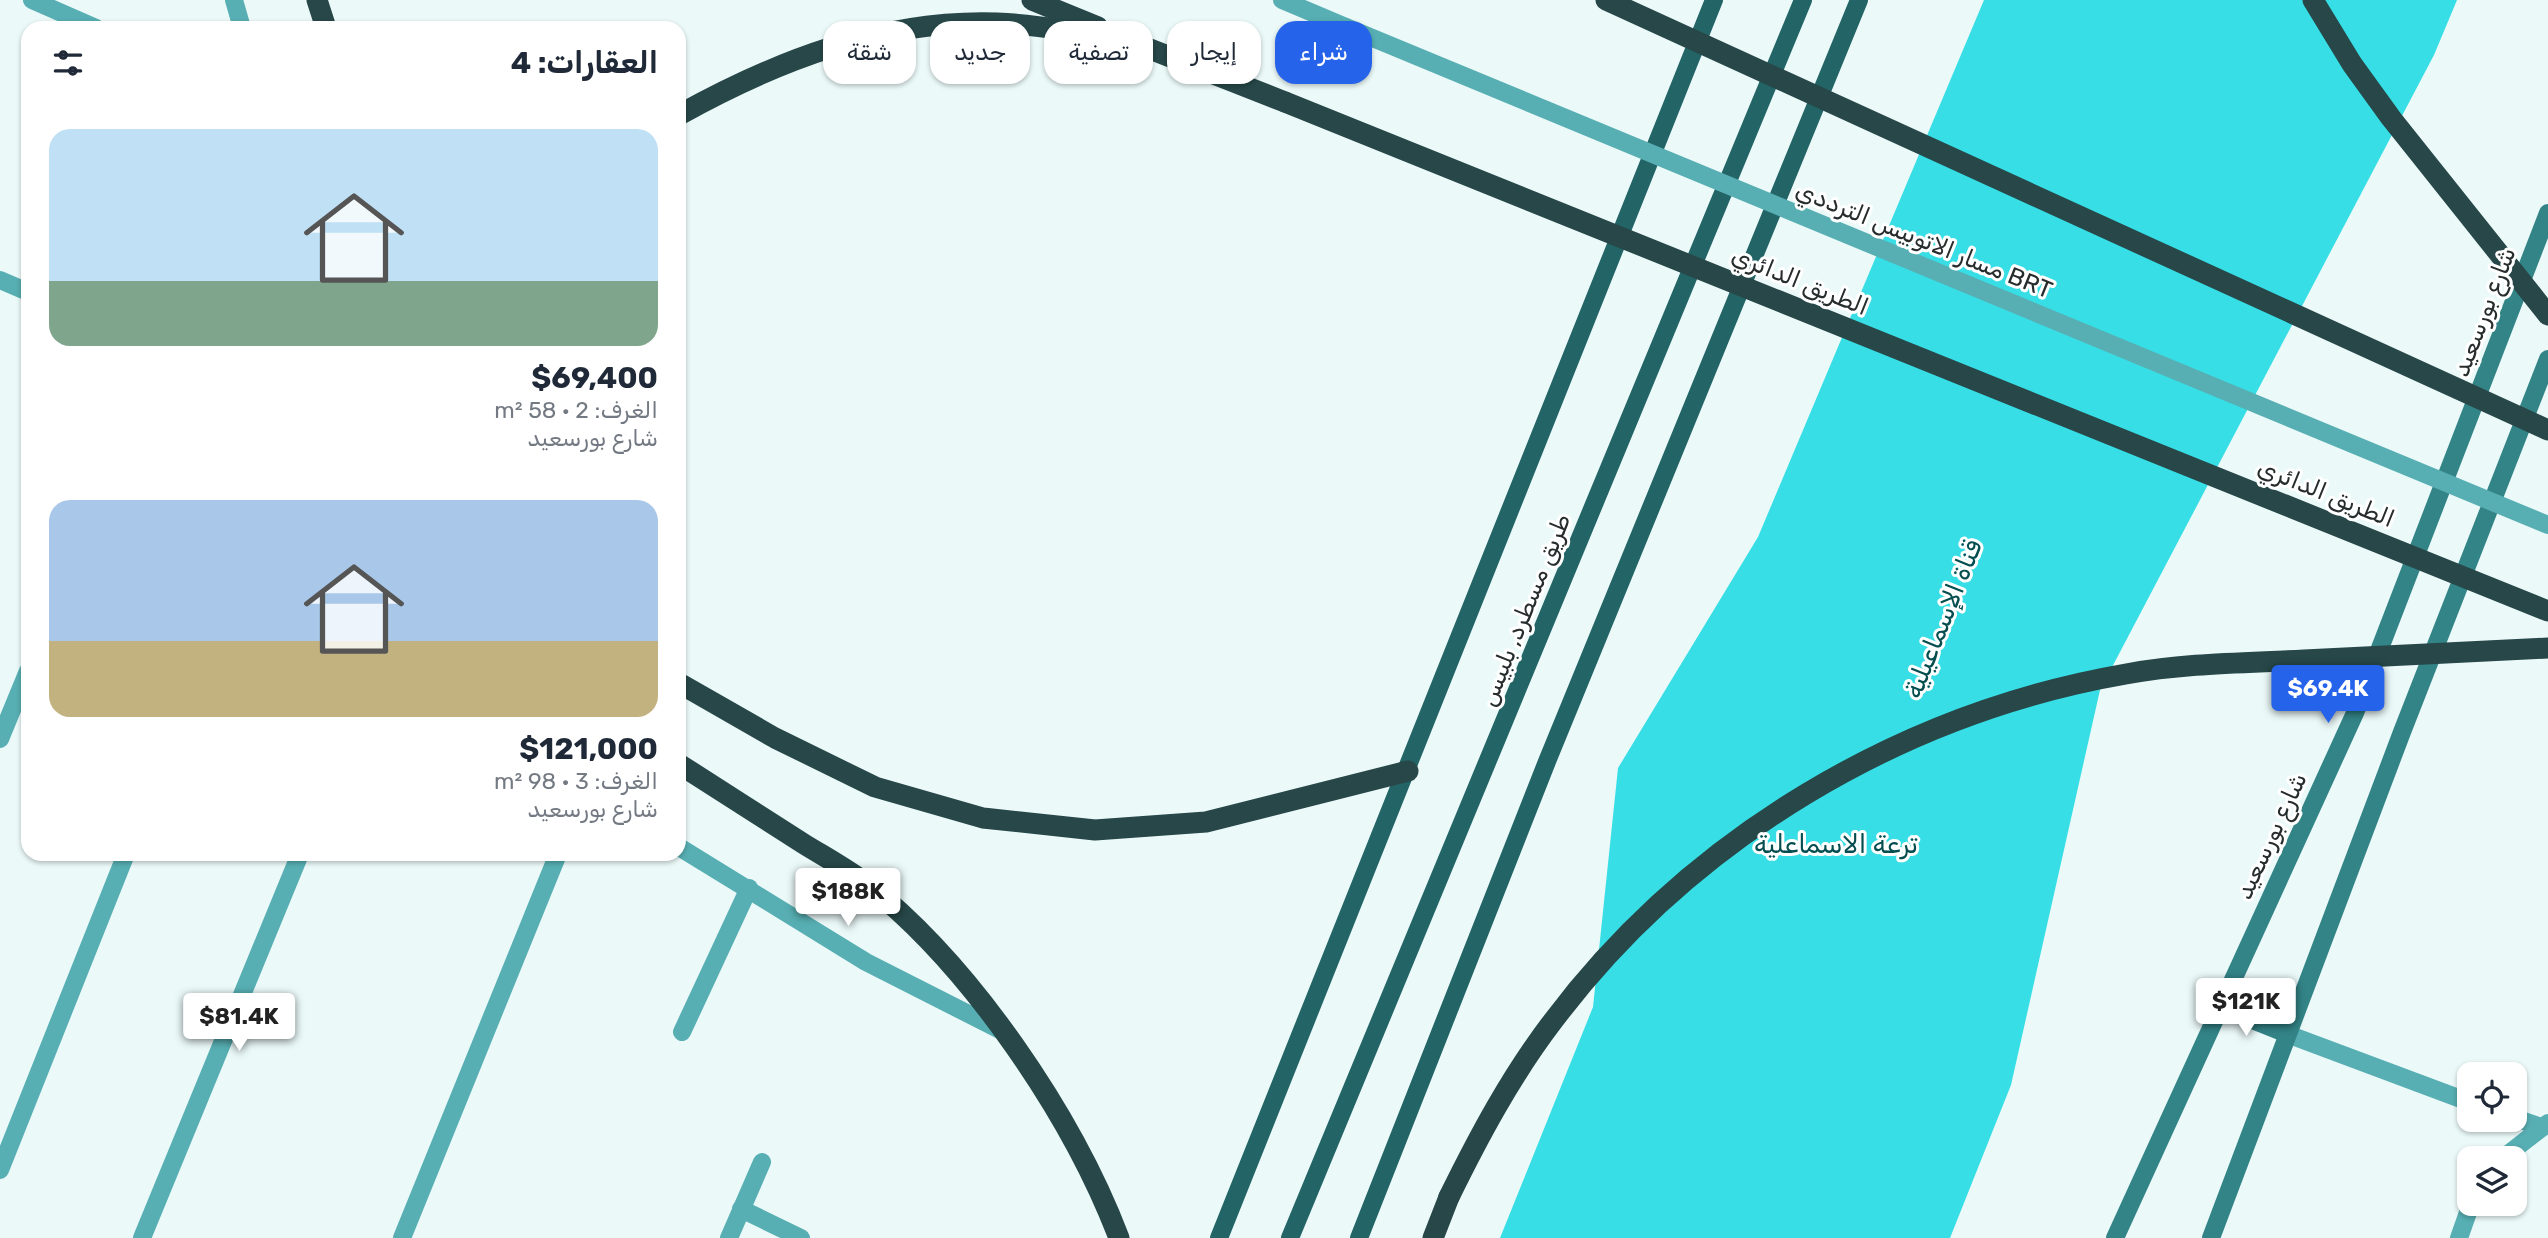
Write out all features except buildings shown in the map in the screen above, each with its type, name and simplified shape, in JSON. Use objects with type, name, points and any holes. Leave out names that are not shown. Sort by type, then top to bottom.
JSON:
[{"type":"highway","points":[[317,0],[324,21]]},
{"type":"highway","name":"الطريق الدائري","points":[[1032,0],[1083,21]]},
{"type":"highway","points":[[1606,0],[2548,430]]},
{"type":"highway","points":[[2313,0],[2352,64],[2391,118],[2548,314]]},
{"type":"highway","points":[[686,112],[781,64],[844,43],[944,24],[995,23],[1044,27]]},
{"type":"highway","name":"الطريق الدائري","points":[[1153,50],[2548,611]]},
{"type":"highway","points":[[1433,1238],[1449,1197],[1479,1136],[1553,1021],[1634,928],[1695,872],[1749,830],[1806,792],[1867,760],[1994,706],[2061,687],[2128,673],[2196,665],[2548,648]]},
{"type":"highway","points":[[686,687],[775,738],[875,787],[983,818],[1095,830],[1206,822],[1408,771]]},
{"type":"highway","points":[[686,768],[866,883],[916,930],[1004,1032],[1043,1088],[1079,1150],[1119,1238]]},
{"type":"main road","points":[[1219,1238],[1408,771],[1714,0]]},
{"type":"main road","name":"طريق مسطرد, بلبيس","points":[[1290,1238],[1803,0]]},
{"type":"main road","points":[[1359,1238],[1548,759],[1859,0]]},
{"type":"main road","name":"شارع بورسعيد","points":[[2115,1238],[2355,713],[2548,213]]},
{"type":"main road","points":[[2211,1238],[2548,359]]},
{"type":"main road","points":[[2220,1007],[2287,1034]]},
{"type":"street","points":[[32,0],[80,21]]},
{"type":"street","points":[[234,0],[240,21]]},
{"type":"street","name":"مسار الاتوبيس الترددي BRT","points":[[1282,0],[2548,525]]},
{"type":"street","points":[[0,279],[21,289]]},
{"type":"street","points":[[0,738],[21,688]]},
{"type":"street","points":[[686,851],[866,962],[1004,1032]]},
{"type":"street","points":[[0,1170],[123,861]]},
{"type":"street","points":[[142,1238],[297,861]]},
{"type":"street","points":[[402,1238],[555,861]]},
{"type":"street","points":[[682,1032],[749,888]]},
{"type":"street","points":[[2287,1034],[2457,1098]]},
{"type":"street","points":[[2518,1146],[2544,1125]]},
{"type":"street","points":[[729,1238],[762,1162]]},
{"type":"street","points":[[741,1209],[801,1238]]},
{"type":"street","points":[[2459,1238],[2467,1216]]},
{"type":"water","name":"ترعة الاسماعلية","points":[[1984,0],[2457,0],[2434,55],[2100,690],[2011,1085],[1950,1238],[1500,1238],[1593,1007],[1618,768],[1758,537]]},
{"type":"water label","name":"قناة الإسماعيلية","points":[[1943,619]]}]
